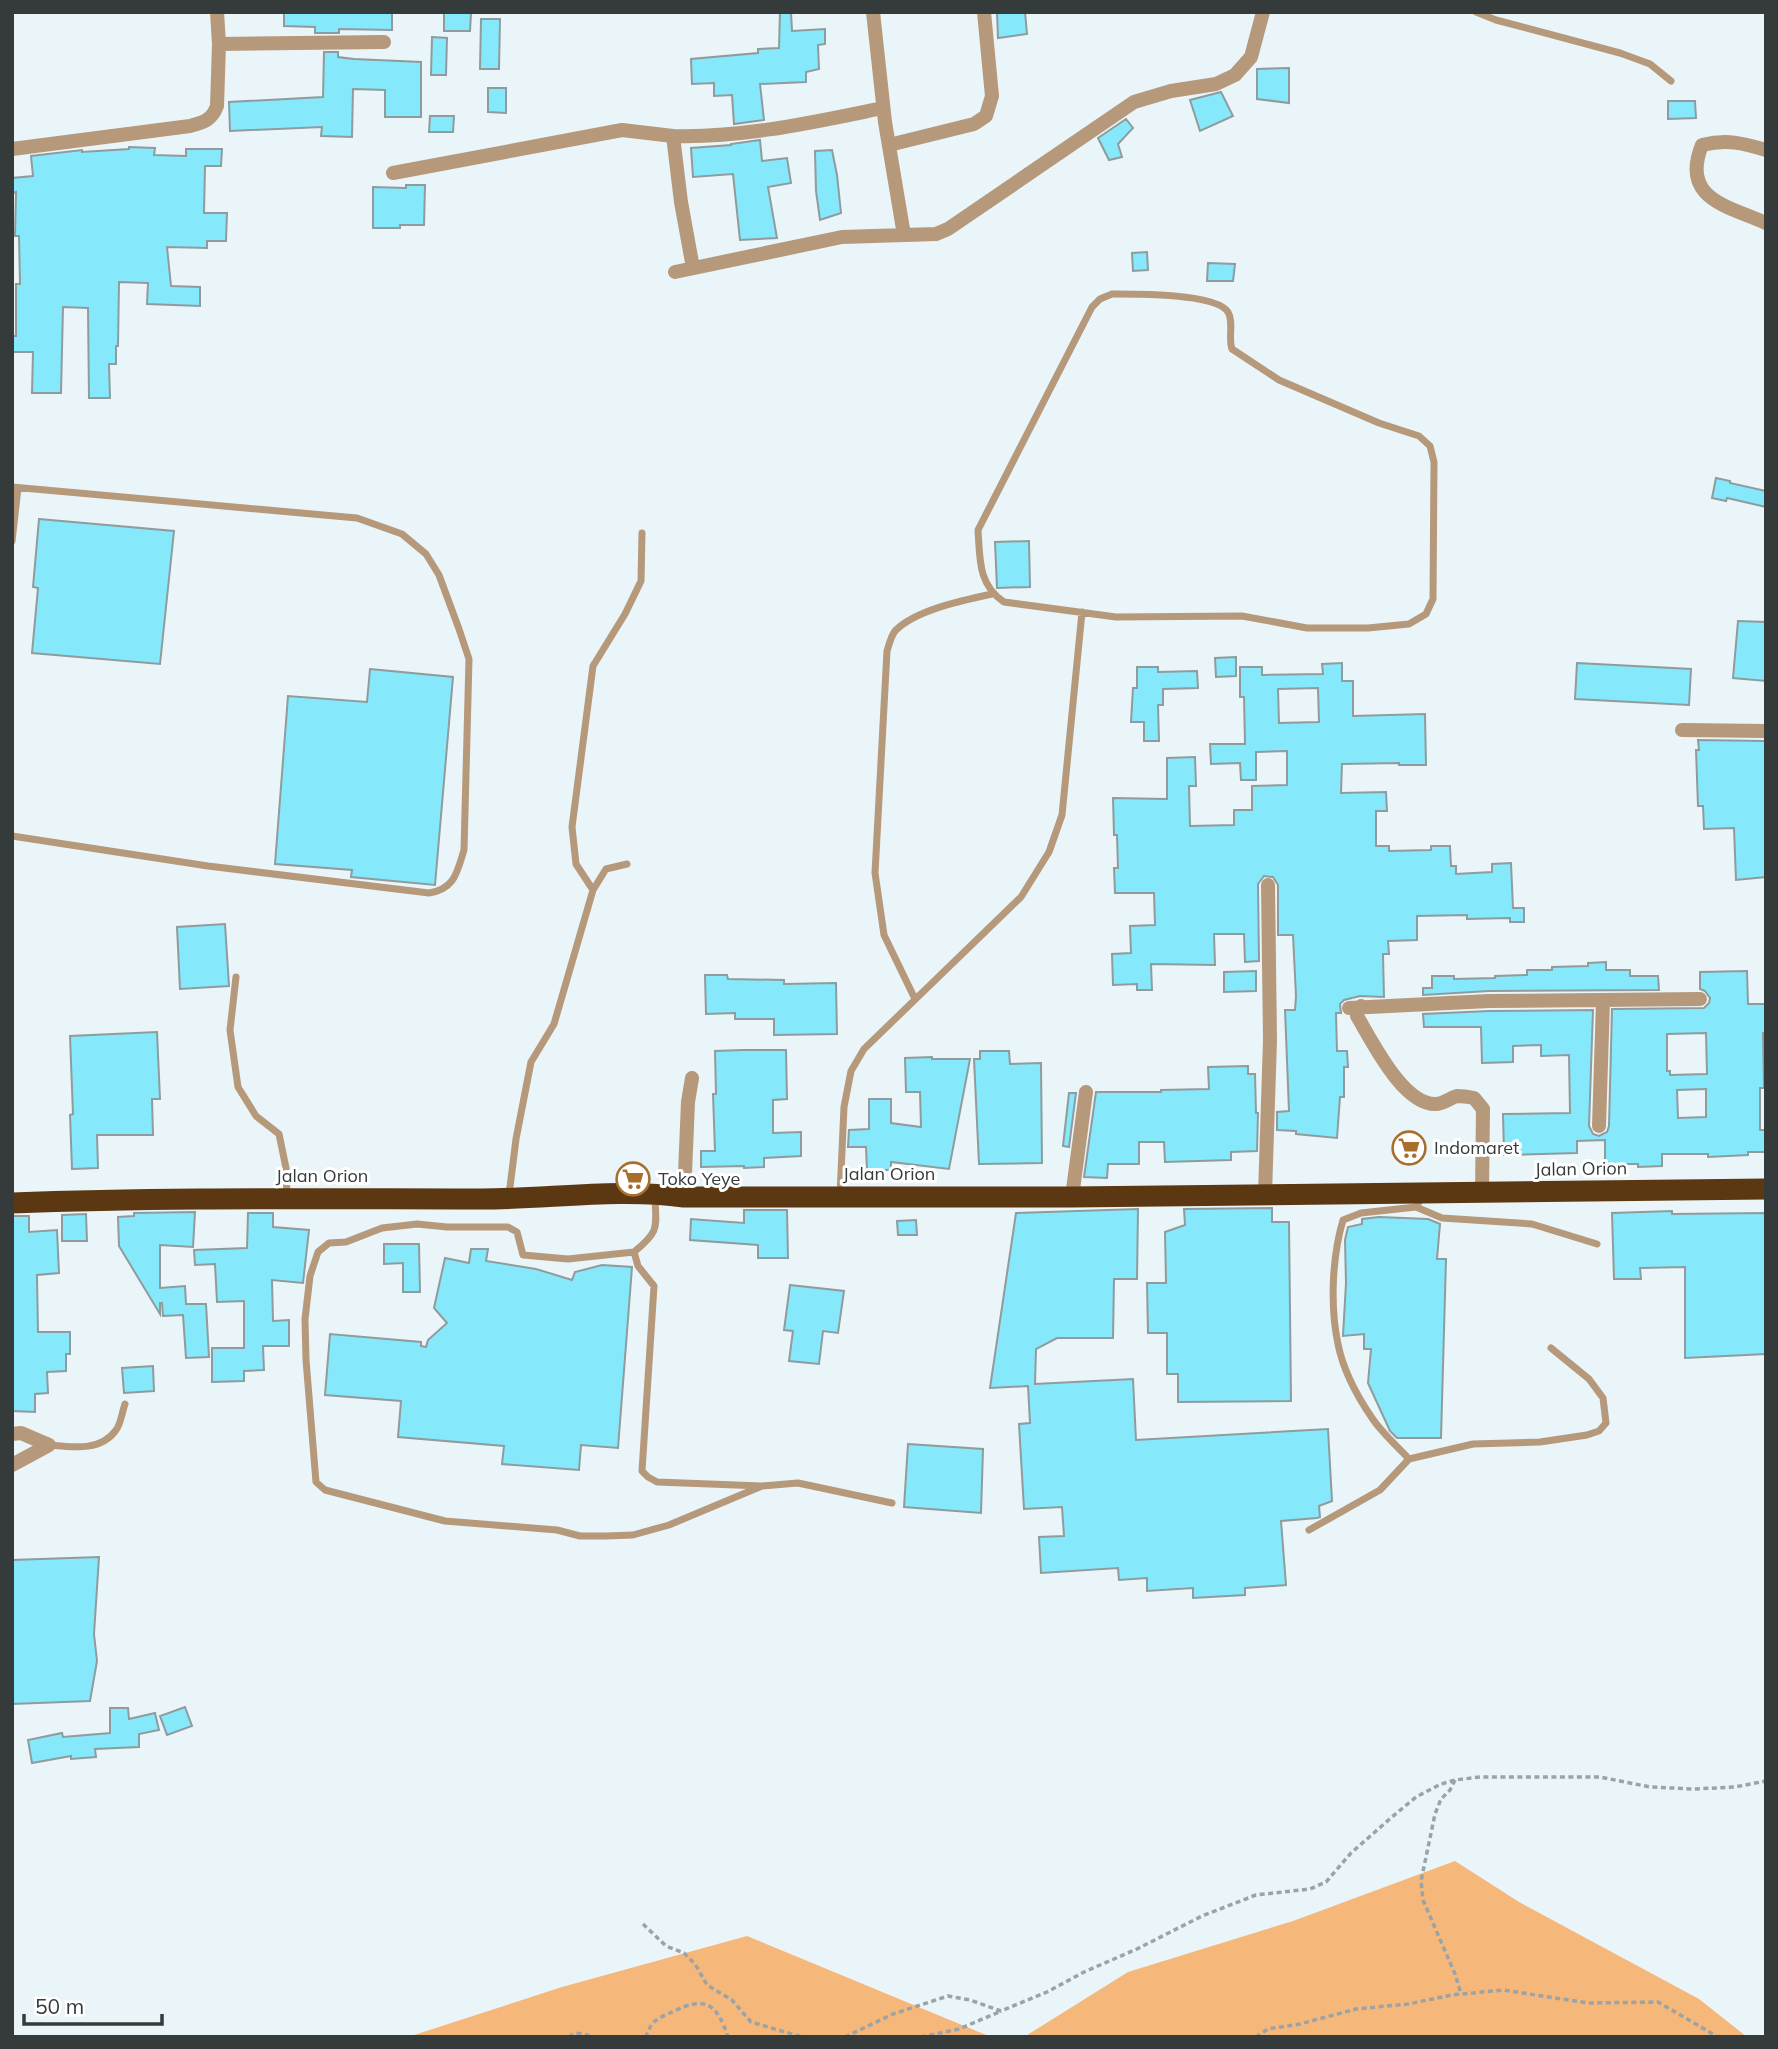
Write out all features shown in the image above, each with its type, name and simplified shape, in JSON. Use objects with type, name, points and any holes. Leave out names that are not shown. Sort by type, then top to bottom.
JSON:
[{"type":"highway","name":"Jalan Orion","points":[[12,1203],[508,1199],[655,1193],[684,1197],[1072,1198],[1265,1194],[1420,1199],[1482,1193],[1766,1189]]},
{"type":"street","points":[[12,149],[206,122],[214,115],[217,106],[217,12]]},
{"type":"street","points":[[873,12],[883,108],[904,235]]},
{"type":"street","points":[[889,145],[974,124],[986,116],[992,96],[984,12]]},
{"type":"street","points":[[675,272],[842,237],[936,234],[948,229],[1135,102],[1171,91],[1216,85],[1236,75],[1251,57],[1263,12]]},
{"type":"street","points":[[219,44],[384,42]]},
{"type":"street","points":[[393,173],[622,130],[673,136],[728,135],[883,108]]},
{"type":"street","points":[[673,136],[693,268]]},
{"type":"street","points":[[1766,150],[1732,141],[1716,142],[1702,145],[1696,159],[1699,184],[1710,199],[1766,223]]},
{"type":"street","points":[[1682,730],[1766,731]]},
{"type":"street","points":[[1265,1194],[1270,1040],[1268,885]]},
{"type":"street","points":[[1482,1193],[1483,1109],[1474,1098],[1456,1096],[1438,1105],[1421,1101],[1410,1093],[1386,1064],[1357,1016],[1355,1007],[1489,1001],[1700,999]]},
{"type":"street","points":[[1600,1126],[1603,1001]]},
{"type":"street","points":[[684,1197],[688,1102],[692,1078]]},
{"type":"street","points":[[1072,1198],[1086,1092]]},
{"type":"street","points":[[12,1434],[21,1433],[49,1445]]},
{"type":"street","points":[[12,1465],[49,1445]]},
{"type":"lane","points":[[1476,12],[1630,57],[1650,64],[1671,80]]},
{"type":"lane","points":[[1112,294],[1183,296],[1221,306],[1227,311],[1230,320],[1229,338],[1232,349],[1279,380],[1379,423],[1419,436],[1430,446],[1434,462],[1433,599],[1426,614],[1409,624],[1368,628],[1307,628],[1242,616],[1116,617],[1082,612],[1004,602],[992,594],[980,566],[978,530],[1092,307],[1100,299],[1112,294]]},
{"type":"lane","points":[[12,541],[15,487],[357,518],[402,534],[426,554],[439,575],[469,659],[464,850],[454,878],[439,891],[429,893],[208,866],[12,836]]},
{"type":"lane","points":[[593,890],[576,864],[572,827],[593,667],[625,614],[641,581],[642,533]]},
{"type":"lane","points":[[915,999],[884,935],[875,873],[887,651],[893,632],[911,619],[961,601],[992,594]]},
{"type":"lane","points":[[840,1197],[844,1107],[851,1071],[863,1049],[1021,897],[1049,852],[1062,815],[1082,612]]},
{"type":"lane","points":[[508,1199],[531,1062],[554,1024],[593,890],[606,869],[626,864]]},
{"type":"lane","points":[[236,977],[230,1030],[238,1087],[256,1116],[279,1134],[286,1168],[287,1199]]},
{"type":"lane","points":[[655,1193],[657,1228],[650,1239],[634,1252],[568,1259],[523,1255],[517,1232],[508,1227],[417,1224],[382,1228],[346,1242],[329,1243],[318,1252],[310,1276],[305,1319],[316,1482],[325,1490],[445,1521],[557,1530],[580,1536],[633,1535],[668,1525],[762,1486]]},
{"type":"lane","points":[[1409,1459],[1373,1420],[1347,1375],[1338,1344],[1333,1291],[1337,1238],[1343,1220],[1420,1199],[1442,1218],[1532,1224],[1597,1244]]},
{"type":"lane","points":[[634,1252],[638,1266],[653,1286],[642,1471],[648,1477],[657,1482],[762,1486],[799,1483],[892,1503]]},
{"type":"lane","points":[[1309,1530],[1380,1490],[1409,1459],[1473,1444],[1539,1442],[1599,1432],[1606,1423],[1604,1398],[1589,1378],[1551,1348]]},
{"type":"lane","points":[[49,1445],[97,1445],[116,1430],[125,1404]]},
{"type":"path","points":[[921,2037],[959,2029],[1047,1992],[1202,1916],[1256,1895],[1310,1889],[1326,1882],[1352,1853],[1416,1797],[1441,1784],[1455,1780],[1522,1776],[1600,1777],[1650,1787],[1694,1789],[1735,1787],[1766,1781]]},
{"type":"path","points":[[1455,1780],[1441,1799],[1435,1814],[1421,1881],[1423,1900],[1461,1994]]},
{"type":"path","points":[[643,1924],[666,1946],[684,1953],[695,1964],[707,1985],[732,2000],[751,2022],[802,2037]]},
{"type":"path","points":[[1256,2037],[1268,2029],[1300,2024],[1356,2009],[1503,1990],[1588,2003],[1658,2002],[1718,2037]]},
{"type":"path","points":[[845,2037],[893,2014],[948,1996],[970,2000],[1001,2011]]},
{"type":"path","points":[[645,2037],[653,2022],[661,2017],[693,2004],[705,2004],[719,2013],[728,2037]]},
{"type":"path","points":[[569,2037],[572,2034],[580,2034],[592,2037]]},
{"type":"shaded area","points":[[1455,1861],[1519,1902],[1699,1999],[1747,2037],[1024,2037],[1128,1972],[1293,1921]]},
{"type":"shaded area","points":[[747,1936],[991,2037],[408,2037],[562,1987]]},
{"type":"building","points":[[284,12],[392,12],[392,30],[339,29],[339,33],[315,33],[315,27],[284,26]]},
{"type":"building","points":[[444,12],[471,13],[470,31],[444,31]]},
{"type":"building","points":[[780,12],[791,12],[792,31],[825,29],[825,44],[818,45],[819,69],[806,72],[806,82],[760,84],[764,120],[734,124],[732,95],[714,96],[714,83],[692,84],[691,59],[758,53],[758,49],[779,48]]},
{"type":"building","points":[[997,12],[1025,12],[1027,34],[998,38]]},
{"type":"building","points":[[481,19],[500,19],[499,69],[480,69]]},
{"type":"building","points":[[432,37],[447,38],[446,75],[431,75]]},
{"type":"building","points":[[324,52],[338,52],[338,57],[354,59],[421,62],[421,117],[385,117],[385,90],[353,89],[352,137],[321,136],[322,127],[230,131],[229,102],[323,97]]},
{"type":"building","points":[[1289,68],[1289,103],[1257,99],[1257,69]]},
{"type":"building","points":[[488,88],[506,88],[506,113],[488,112]]},
{"type":"building","points":[[1221,92],[1233,116],[1200,131],[1190,100]]},
{"type":"building","points":[[1668,101],[1695,101],[1696,118],[1668,119]]},
{"type":"building","points":[[430,116],[454,116],[453,132],[429,132]]},
{"type":"building","points":[[1126,119],[1133,128],[1118,144],[1122,157],[1109,160],[1098,138]]},
{"type":"building","points":[[760,140],[762,161],[787,158],[791,183],[768,187],[777,238],[740,240],[733,174],[693,177],[691,148]]},
{"type":"building","points":[[129,147],[155,148],[154,155],[186,156],[186,149],[222,149],[221,166],[205,166],[204,213],[227,213],[226,241],[207,241],[207,248],[167,247],[171,286],[200,287],[200,306],[147,304],[148,283],[119,282],[118,346],[116,364],[109,364],[110,398],[89,398],[88,308],[63,307],[61,393],[32,393],[33,352],[13,352],[12,336],[16,336],[16,284],[20,284],[19,236],[15,236],[16,192],[13,193],[12,178],[33,176],[31,156]]},
{"type":"building","points":[[832,150],[841,213],[820,220],[815,151]]},
{"type":"building","points":[[406,185],[425,185],[424,225],[373,228],[373,187],[406,188]]},
{"type":"building","points":[[1147,252],[1148,270],[1133,271],[1132,253]]},
{"type":"building","points":[[1208,263],[1235,264],[1233,281],[1207,281]]},
{"type":"building","points":[[1716,478],[1766,491],[1766,507],[1727,498],[1726,501],[1712,498]]},
{"type":"building","points":[[39,519],[174,531],[160,664],[32,653],[38,588],[33,587]]},
{"type":"building","points":[[1029,541],[1030,587],[997,588],[995,542]]},
{"type":"building","points":[[1738,621],[1766,622],[1766,681],[1733,678]]},
{"type":"building","points":[[1236,657],[1236,676],[1216,677],[1215,658]]},
{"type":"building","points":[[1342,663],[1342,681],[1353,681],[1353,716],[1425,714],[1426,765],[1342,764],[1341,793],[1386,792],[1387,811],[1376,811],[1376,846],[1389,846],[1389,851],[1431,850],[1431,846],[1450,846],[1451,866],[1456,866],[1456,874],[1492,872],[1492,864],[1511,863],[1513,908],[1524,908],[1524,922],[1510,922],[1510,918],[1467,919],[1467,915],[1417,916],[1417,940],[1388,941],[1389,954],[1383,954],[1384,997],[1360,996],[1344,1000],[1340,1004],[1341,1013],[1336,1013],[1337,1051],[1347,1051],[1348,1067],[1344,1067],[1344,1097],[1340,1097],[1337,1138],[1277,1130],[1277,1112],[1289,1111],[1285,1010],[1295,1010],[1296,996],[1293,935],[1278,935],[1278,885],[1273,877],[1264,876],[1258,884],[1259,961],[1245,962],[1244,934],[1214,934],[1215,965],[1151,964],[1152,990],[1137,990],[1137,984],[1113,985],[1112,954],[1131,953],[1130,926],[1155,925],[1154,893],[1115,893],[1114,868],[1118,868],[1113,798],[1167,799],[1167,758],[1195,757],[1196,786],[1189,786],[1190,826],[1234,825],[1234,810],[1252,810],[1252,786],[1287,785],[1287,751],[1256,752],[1256,780],[1241,780],[1240,763],[1211,764],[1210,744],[1245,744],[1240,667],[1262,667],[1262,675],[1323,674],[1322,664]],"holes":[[[1318,688],[1319,722],[1279,723],[1278,689]]]},
{"type":"building","points":[[1577,663],[1691,669],[1689,705],[1575,699]]},
{"type":"building","points":[[1137,667],[1158,667],[1158,672],[1197,671],[1198,688],[1163,689],[1163,705],[1158,705],[1159,741],[1144,741],[1144,722],[1131,722],[1133,688],[1137,688]]},
{"type":"building","points":[[370,669],[453,677],[435,885],[351,877],[352,870],[275,864],[288,696],[367,702]]},
{"type":"building","points":[[1698,740],[1765,741],[1766,877],[1736,880],[1734,828],[1704,829],[1703,806],[1698,806]]},
{"type":"building","points":[[225,924],[229,986],[180,989],[177,927]]},
{"type":"building","points":[[1606,962],[1606,970],[1630,970],[1630,976],[1658,976],[1659,990],[1489,991],[1423,995],[1423,988],[1432,988],[1432,976],[1454,976],[1454,979],[1495,978],[1527,975],[1527,970],[1552,970],[1552,967],[1588,966],[1588,963]]},
{"type":"building","points":[[1256,971],[1256,991],[1224,992],[1224,972]]},
{"type":"building","points":[[1747,971],[1748,1004],[1766,1004],[1760,1130],[1766,1130],[1766,1152],[1708,1157],[1708,1154],[1662,1154],[1662,1166],[1638,1167],[1638,1164],[1605,1164],[1605,1140],[1577,1141],[1577,1153],[1504,1155],[1503,1114],[1570,1113],[1569,1055],[1541,1056],[1541,1045],[1513,1046],[1513,1062],[1482,1063],[1481,1027],[1424,1027],[1423,1014],[1593,1010],[1589,1126],[1593,1134],[1599,1136],[1607,1132],[1609,1126],[1612,1009],[1704,1008],[1710,998],[1700,989],[1700,972]],"holes":[[[1706,1033],[1707,1074],[1670,1075],[1670,1071],[1667,1071],[1667,1034]],[[1706,1089],[1706,1117],[1678,1118],[1677,1090]]]},
{"type":"building","points":[[705,975],[727,975],[728,979],[784,980],[784,984],[836,983],[837,1034],[774,1035],[774,1019],[735,1019],[735,1013],[706,1014]]},
{"type":"building","points":[[157,1032],[160,1099],[152,1099],[153,1135],[97,1135],[98,1168],[72,1169],[70,1036]]},
{"type":"building","points":[[786,1050],[787,1099],[773,1100],[773,1133],[801,1132],[801,1156],[764,1158],[764,1167],[701,1167],[701,1151],[715,1151],[715,1051]]},
{"type":"building","points":[[980,1051],[1009,1051],[1010,1064],[1041,1063],[1042,1163],[979,1164],[974,1059],[980,1059]]},
{"type":"building","points":[[905,1058],[970,1059],[949,1169],[891,1162],[891,1170],[867,1170],[866,1147],[848,1147],[849,1130],[869,1129],[869,1099],[891,1099],[891,1123],[921,1127],[920,1092],[906,1092]]},
{"type":"building","points":[[1248,1066],[1248,1074],[1255,1074],[1257,1151],[1231,1152],[1231,1160],[1165,1162],[1164,1142],[1139,1142],[1139,1164],[1108,1164],[1107,1178],[1084,1177],[1096,1092],[1209,1089],[1208,1067]]},
{"type":"building","points":[[1069,1093],[1076,1093],[1069,1147],[1063,1146]]},
{"type":"building","points":[[1272,1208],[1272,1222],[1289,1222],[1291,1401],[1178,1402],[1178,1374],[1167,1374],[1167,1333],[1148,1333],[1147,1283],[1166,1283],[1165,1232],[1185,1225],[1184,1209]]},
{"type":"building","points":[[1138,1209],[1137,1279],[1114,1279],[1113,1338],[1057,1338],[1036,1349],[1035,1384],[1133,1379],[1136,1440],[1328,1429],[1332,1501],[1319,1506],[1320,1517],[1281,1521],[1286,1585],[1245,1588],[1245,1595],[1193,1598],[1193,1588],[1147,1591],[1147,1578],[1119,1580],[1118,1568],[1041,1573],[1039,1537],[1064,1536],[1062,1507],[1024,1509],[1019,1424],[1030,1423],[1028,1386],[990,1388],[1016,1213]]},
{"type":"building","points":[[744,1210],[787,1210],[788,1258],[758,1258],[758,1245],[690,1240],[691,1219],[744,1223]]},
{"type":"building","points":[[1672,1211],[1672,1214],[1766,1213],[1766,1354],[1685,1358],[1685,1267],[1640,1268],[1641,1279],[1614,1279],[1612,1213]]},
{"type":"building","points":[[195,1212],[193,1247],[160,1245],[160,1288],[185,1286],[186,1304],[206,1304],[209,1357],[186,1358],[183,1315],[163,1316],[162,1303],[160,1314],[119,1246],[118,1217],[134,1216],[134,1213]]},
{"type":"building","points":[[248,1213],[273,1213],[273,1227],[309,1230],[303,1283],[272,1280],[273,1321],[289,1320],[289,1346],[263,1346],[264,1370],[244,1371],[244,1381],[212,1382],[212,1348],[244,1348],[244,1301],[217,1302],[215,1264],[195,1265],[194,1250],[247,1248]]},
{"type":"building","points":[[86,1214],[87,1241],[62,1241],[62,1215]]},
{"type":"building","points":[[12,1216],[29,1216],[29,1232],[57,1230],[59,1273],[37,1275],[38,1332],[70,1332],[70,1354],[66,1354],[66,1371],[47,1372],[48,1393],[35,1394],[35,1412],[12,1411]]},
{"type":"building","points":[[1362,1219],[1428,1219],[1440,1224],[1437,1259],[1446,1259],[1441,1438],[1397,1438],[1390,1431],[1368,1383],[1371,1349],[1364,1349],[1364,1334],[1343,1336],[1345,1240],[1348,1227],[1362,1224]]},
{"type":"building","points":[[916,1220],[917,1235],[898,1235],[897,1221]]},
{"type":"building","points":[[384,1244],[419,1244],[420,1292],[403,1292],[403,1263],[384,1264]]},
{"type":"building","points":[[471,1249],[488,1249],[486,1261],[536,1269],[572,1280],[575,1272],[602,1265],[632,1267],[618,1448],[581,1445],[579,1470],[502,1464],[504,1446],[398,1437],[401,1401],[325,1395],[330,1334],[421,1342],[421,1346],[426,1347],[428,1340],[447,1323],[434,1308],[445,1258],[469,1263]]},
{"type":"building","points":[[790,1285],[844,1291],[838,1333],[823,1331],[819,1364],[789,1361],[793,1331],[784,1330]]},
{"type":"building","points":[[153,1366],[154,1391],[124,1393],[122,1368]]},
{"type":"building","points":[[908,1444],[983,1449],[981,1513],[904,1507]]},
{"type":"building","points":[[99,1557],[94,1634],[97,1661],[90,1701],[12,1704],[12,1560]]},
{"type":"building","points":[[185,1707],[192,1726],[167,1735],[160,1716]]},
{"type":"building","points":[[110,1708],[128,1708],[129,1719],[155,1713],[159,1730],[139,1734],[139,1747],[95,1749],[96,1757],[71,1759],[71,1756],[32,1763],[28,1740],[62,1733],[63,1737],[110,1733]]},
{"type":"place","name":"Indomaret","points":[[1409,1148]]},
{"type":"place","name":"Toko Yeye","points":[[633,1179]]}]
